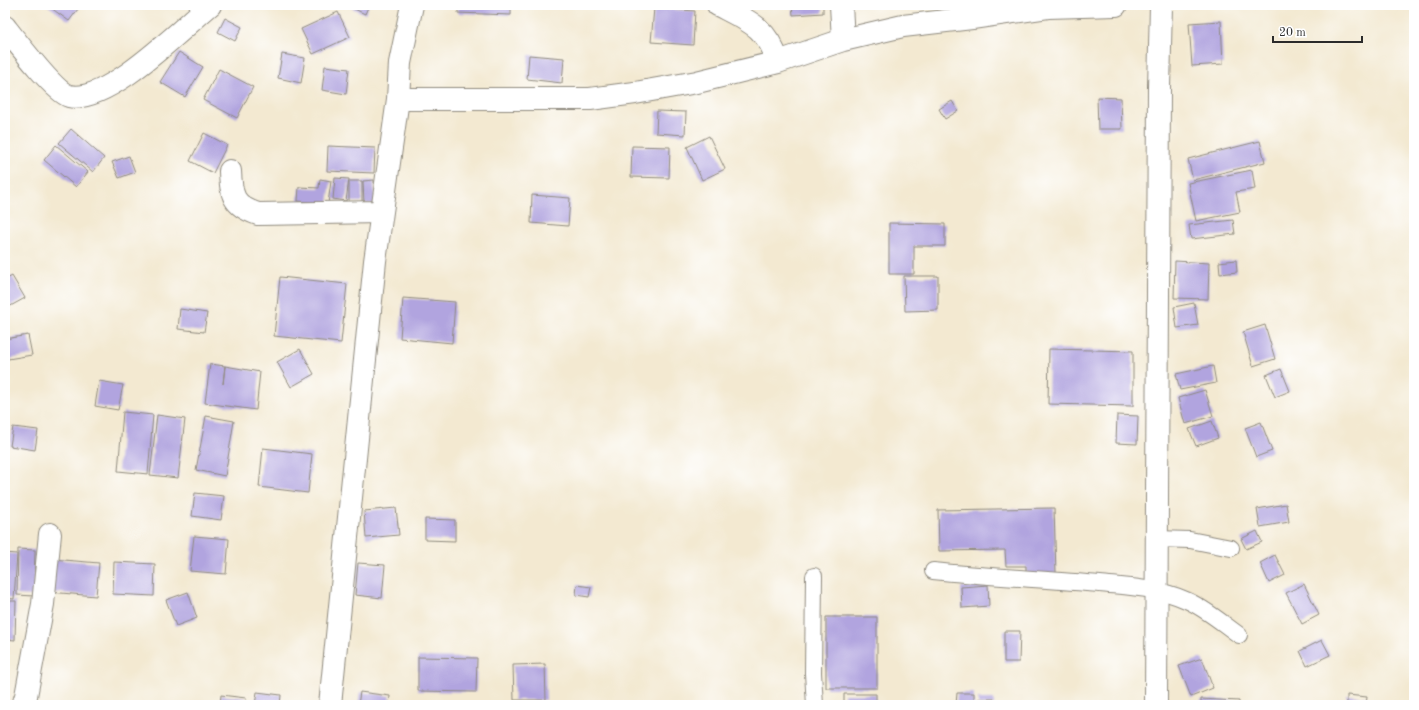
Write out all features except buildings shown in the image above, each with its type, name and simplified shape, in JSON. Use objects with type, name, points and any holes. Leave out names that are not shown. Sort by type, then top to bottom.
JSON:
[{"type":"street","points":[[5,27],[47,78],[59,89],[69,96],[82,96],[105,88],[137,68],[210,5]]},
{"type":"street","points":[[330,705],[375,261],[398,99],[400,63],[412,5]]},
{"type":"street","points":[[718,5],[752,22],[762,31],[774,48],[778,62]]},
{"type":"street","points":[[841,5],[843,40]]},
{"type":"street","points":[[398,99],[590,98],[635,93],[697,82],[778,62],[843,40],[903,26],[972,18],[1048,6],[1116,5]]},
{"type":"street","points":[[1156,705],[1155,590],[1158,88],[1161,5]]},
{"type":"street","points":[[230,171],[231,188],[234,198],[239,205],[258,214],[382,212]]},
{"type":"street","points":[[23,705],[43,604],[50,534]]},
{"type":"lane","points":[[1156,539],[1190,540],[1231,548]]},
{"type":"lane","points":[[933,571],[963,575],[1046,579],[1155,590],[1186,600],[1206,611],[1239,635]]},
{"type":"lane","points":[[814,576],[812,673],[815,705]]}]
